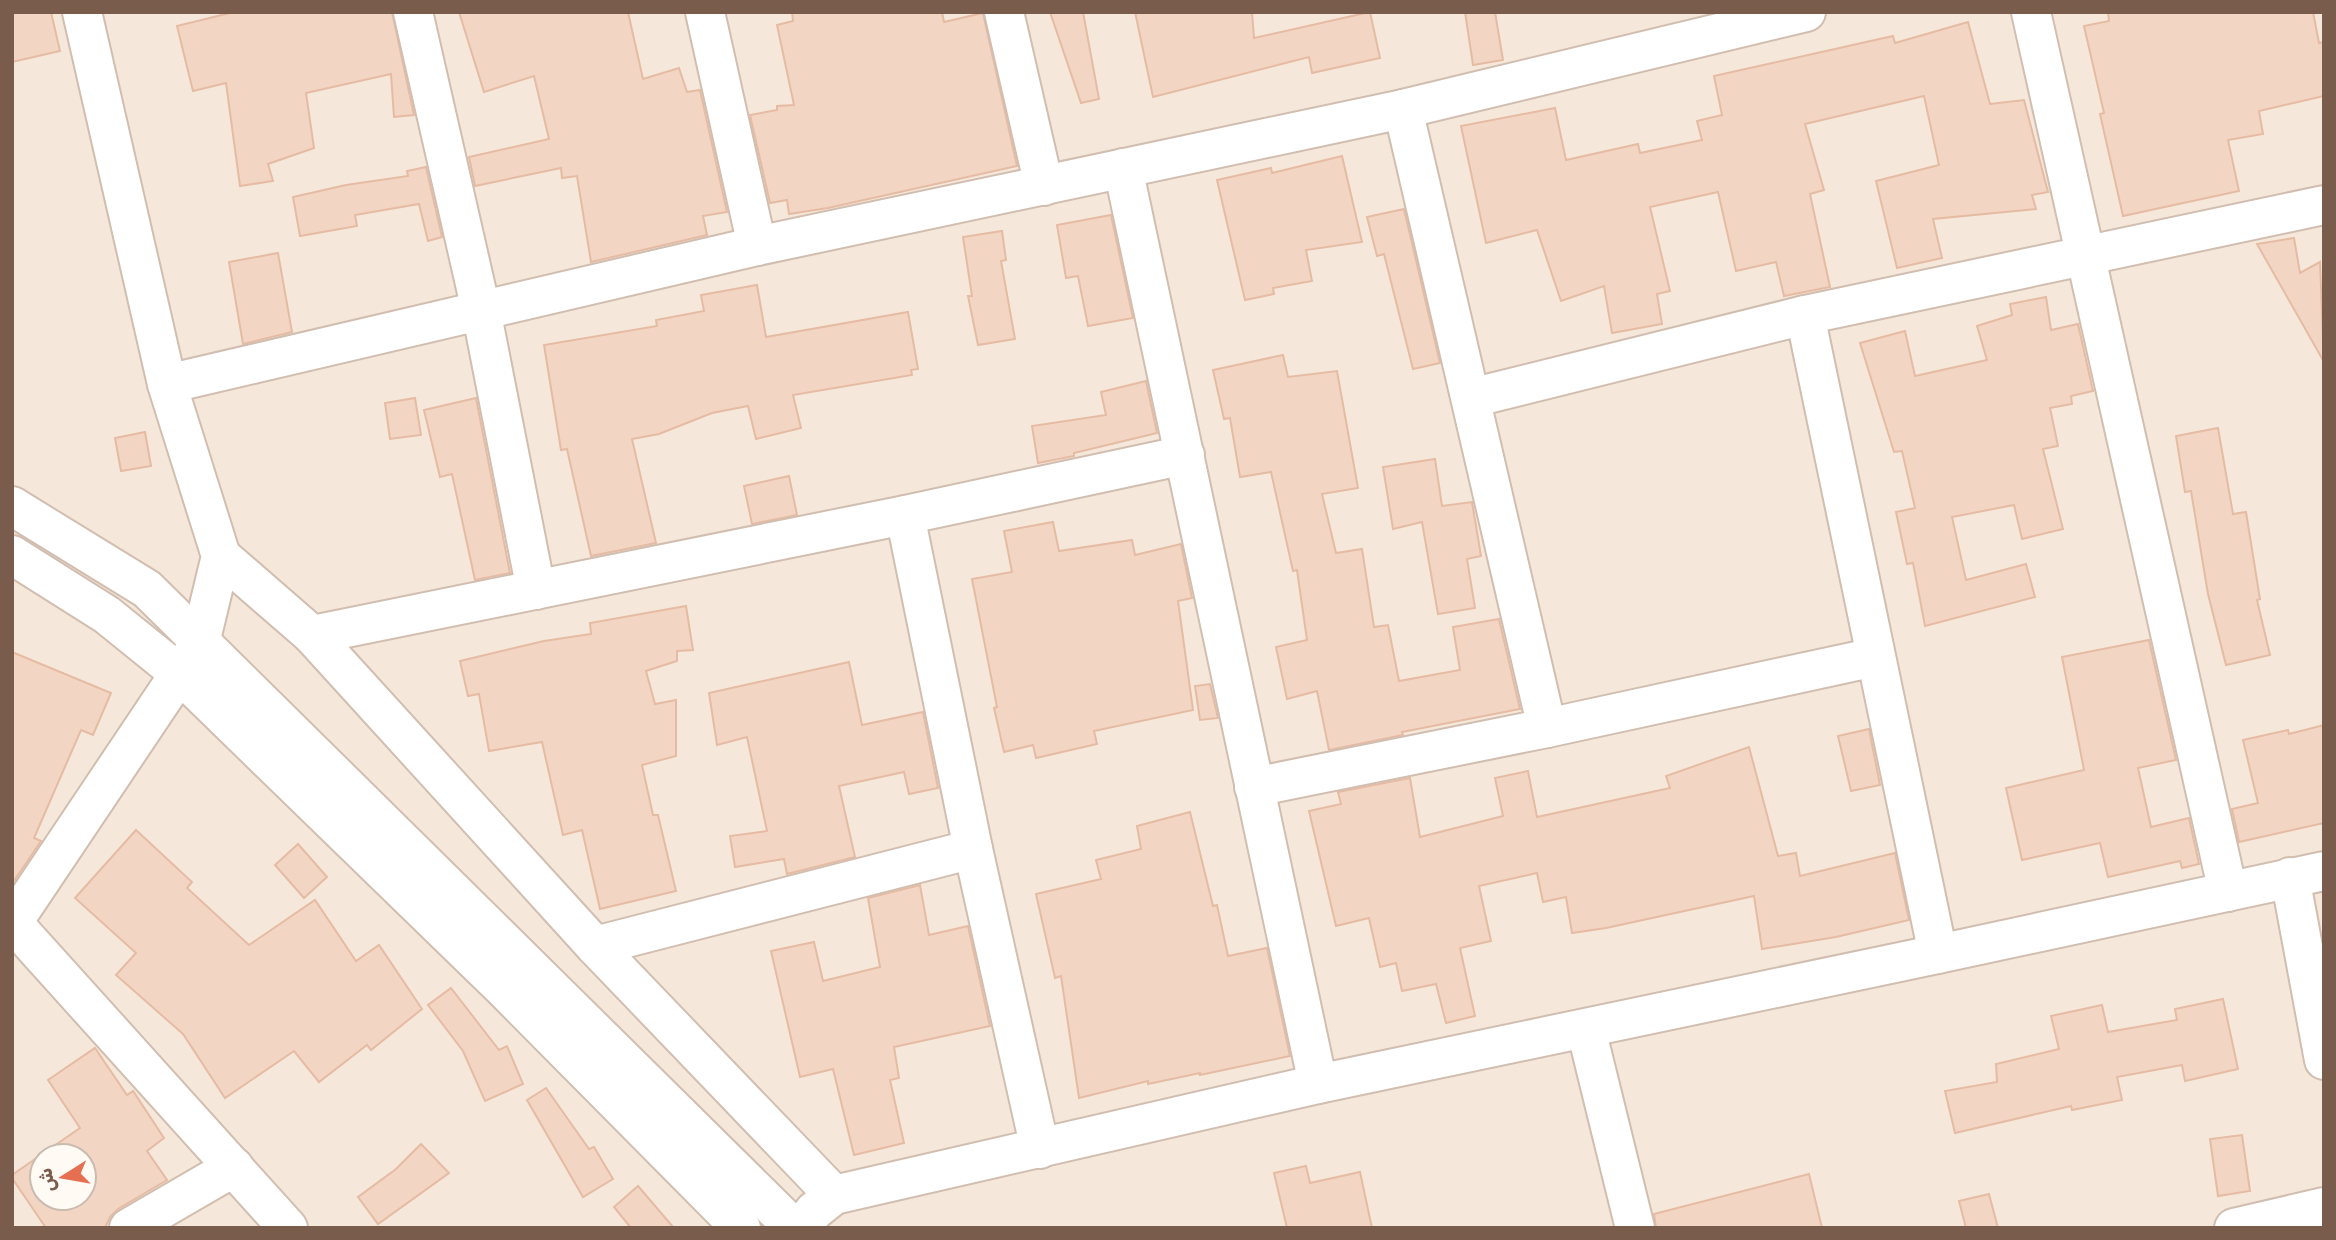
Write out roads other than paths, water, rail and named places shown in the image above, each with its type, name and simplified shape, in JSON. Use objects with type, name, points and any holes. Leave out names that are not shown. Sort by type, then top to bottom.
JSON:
[{"type":"street","points":[[82,12],[166,384],[221,556],[200,643],[12,922],[288,1228]]},
{"type":"street","points":[[413,12],[481,310],[536,590]]},
{"type":"street","points":[[705,12],[757,246]]},
{"type":"street","points":[[1004,12],[1044,186]]},
{"type":"street","points":[[166,384],[757,246],[1403,109],[1732,20],[1807,12]]},
{"type":"street","points":[[2031,12],[2228,892]]},
{"type":"street","points":[[1403,109],[1547,728]]},
{"type":"street","points":[[1123,168],[1318,1084]]},
{"type":"street","points":[[1471,398],[1805,315],[2324,205]]},
{"type":"street","points":[[1805,315],[1938,954]]},
{"type":"street","points":[[312,635],[905,515],[1185,455]]},
{"type":"street","points":[[12,506],[147,589],[794,1228]]},
{"type":"street","points":[[905,515],[973,849],[1040,1149]]},
{"type":"street","points":[[12,555],[107,615],[180,674],[504,989],[741,1228]]},
{"type":"street","points":[[221,556],[312,635],[595,946],[834,1195]]},
{"type":"street","points":[[1254,787],[1547,728],[1875,657]]},
{"type":"street","points":[[595,946],[973,849]]},
{"type":"street","points":[[801,1228],[814,1211],[834,1195],[1318,1084],[2307,874],[2324,1060]]},
{"type":"street","points":[[1586,1029],[1635,1228]]},
{"type":"street","points":[[129,1228],[234,1167]]},
{"type":"street","points":[[2234,1228],[2324,1207]]}]
